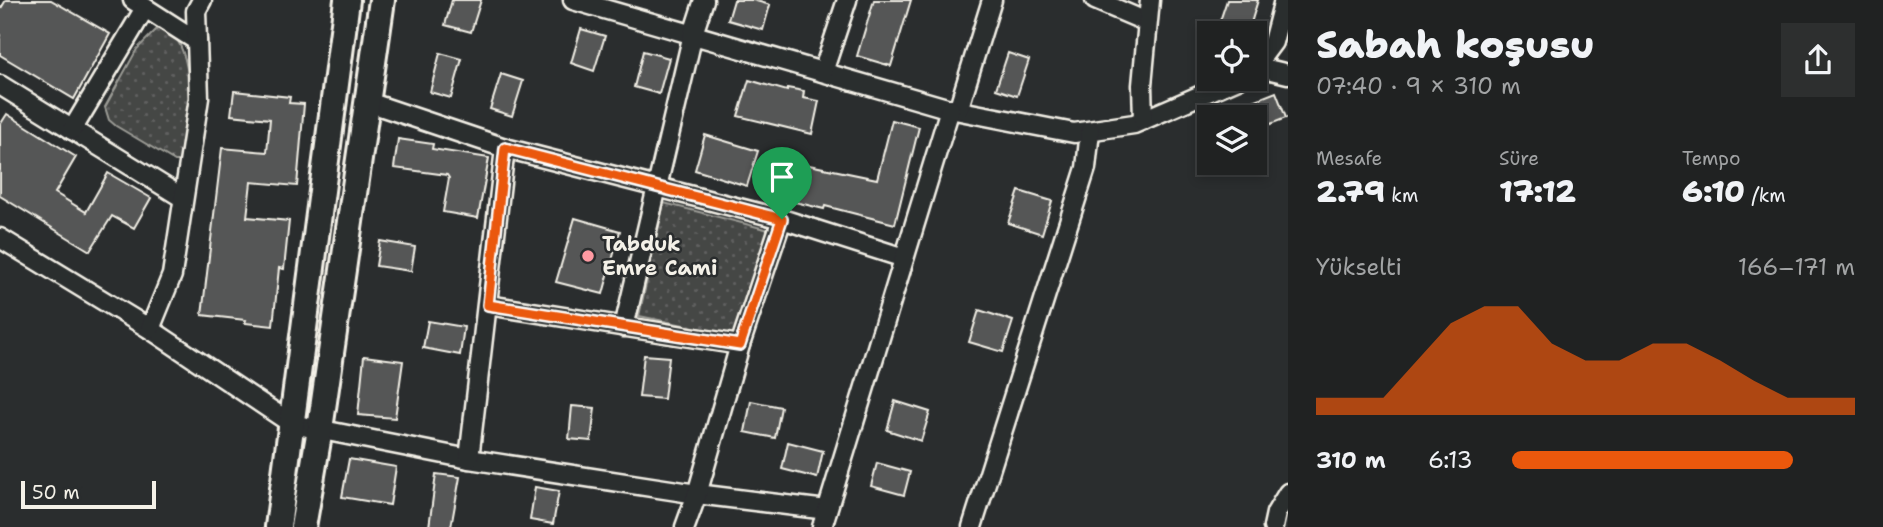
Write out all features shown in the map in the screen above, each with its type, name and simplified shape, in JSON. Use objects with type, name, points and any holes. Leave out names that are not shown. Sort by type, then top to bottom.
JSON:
[{"type":"street","points":[[150,329],[172,275],[199,98],[196,11],[202,0]]},
{"type":"street","points":[[278,527],[347,0]]},
{"type":"street","points":[[303,527],[320,429],[382,0]]},
{"type":"street","points":[[573,0],[954,109],[1074,133],[1143,120],[1210,91]]},
{"type":"street","points":[[624,327],[693,34],[704,0]]},
{"type":"street","points":[[823,72],[847,0]]},
{"type":"street","points":[[0,238],[150,329],[292,424],[468,459],[697,494],[825,519],[904,258],[992,0]]},
{"type":"street","points":[[1096,0],[1147,22]]},
{"type":"street","points":[[1143,120],[1142,85],[1150,0]]},
{"type":"street","points":[[1284,0],[1273,42],[1255,66],[1288,74]]},
{"type":"street","points":[[72,130],[139,4],[197,41]]},
{"type":"street","points":[[0,85],[183,198]]},
{"type":"street","points":[[368,102],[505,148],[782,219],[904,258]]},
{"type":"street","points":[[972,527],[1086,168],[1090,131]]},
{"type":"street","points":[[468,459],[505,148]]},
{"type":"street","points":[[685,527],[740,345],[782,219]]},
{"type":"street","points":[[488,305],[740,345]]},
{"type":"street","points":[[1273,527],[1276,513],[1288,493]]},
{"type":"shaded area","points":[[158,28],[167,30],[175,37],[181,47],[188,72],[189,114],[179,161],[116,126],[109,120],[105,107],[137,49]]},
{"type":"shaded area","points":[[664,203],[769,230],[733,335],[639,316]]},
{"type":"building","points":[[6,0],[51,0],[110,34],[74,99],[0,55],[0,10]]},
{"type":"building","points":[[452,0],[481,0],[471,32],[445,25]]},
{"type":"building","points":[[734,0],[753,0],[770,5],[763,30],[728,20]]},
{"type":"building","points":[[874,0],[911,0],[891,66],[857,56]]},
{"type":"building","points":[[1227,0],[1258,0],[1252,21],[1220,21]]},
{"type":"building","points":[[581,29],[605,36],[594,71],[571,63]]},
{"type":"building","points":[[643,51],[669,58],[659,94],[634,87]]},
{"type":"building","points":[[440,53],[462,59],[451,98],[430,92]]},
{"type":"building","points":[[1008,53],[1029,60],[1017,96],[996,89]]},
{"type":"building","points":[[501,74],[523,81],[512,116],[490,109]]},
{"type":"building","points":[[749,80],[787,91],[787,88],[804,91],[803,98],[819,101],[812,134],[738,116]]},
{"type":"building","points":[[234,91],[290,97],[289,103],[304,104],[297,186],[251,182],[247,217],[289,221],[284,269],[279,268],[273,326],[202,315],[222,148],[267,152],[270,119],[231,115]]},
{"type":"building","points":[[1276,92],[1286,118],[1267,125],[1267,105],[1243,105]]},
{"type":"building","points":[[7,114],[76,157],[55,193],[86,212],[108,173],[151,198],[134,228],[112,216],[90,251],[0,196],[0,125]]},
{"type":"building","points":[[892,120],[919,127],[895,224],[825,206],[824,209],[795,202],[804,164],[877,179]]},
{"type":"building","points":[[705,135],[758,151],[747,186],[695,170]]},
{"type":"building","points":[[398,139],[433,144],[432,149],[489,158],[478,218],[443,212],[449,178],[447,175],[394,168]]},
{"type":"building","points":[[1019,191],[1052,201],[1042,234],[1008,223]]},
{"type":"building","name":"Tabduk Emre Cami","points":[[575,218],[620,231],[603,294],[556,282]]},
{"type":"building","points":[[380,241],[415,247],[411,271],[376,266]]},
{"type":"building","points":[[979,310],[1013,321],[1003,352],[969,342]]},
{"type":"building","points":[[428,321],[464,327],[460,355],[423,348]]},
{"type":"building","points":[[644,355],[669,357],[664,399],[639,397]]},
{"type":"building","points":[[364,356],[403,361],[395,418],[358,415]]},
{"type":"building","points":[[751,401],[781,407],[775,438],[745,432]]},
{"type":"building","points":[[895,401],[930,412],[921,441],[887,430]]},
{"type":"building","points":[[572,406],[595,408],[591,441],[569,439]]},
{"type":"building","points":[[788,442],[823,451],[817,478],[782,469]]},
{"type":"building","points":[[349,459],[396,467],[390,505],[342,497]]},
{"type":"building","points":[[877,463],[910,472],[904,495],[871,486]]},
{"type":"building","points":[[436,474],[460,477],[451,527],[429,527]]},
{"type":"building","points":[[535,487],[559,491],[553,524],[530,520]]},
{"type":"place","name":"Tabduk Emre Cami","points":[[588,256]]},
{"type":"route","points":[[505,148],[782,219],[740,345],[488,305],[505,148]]}]
